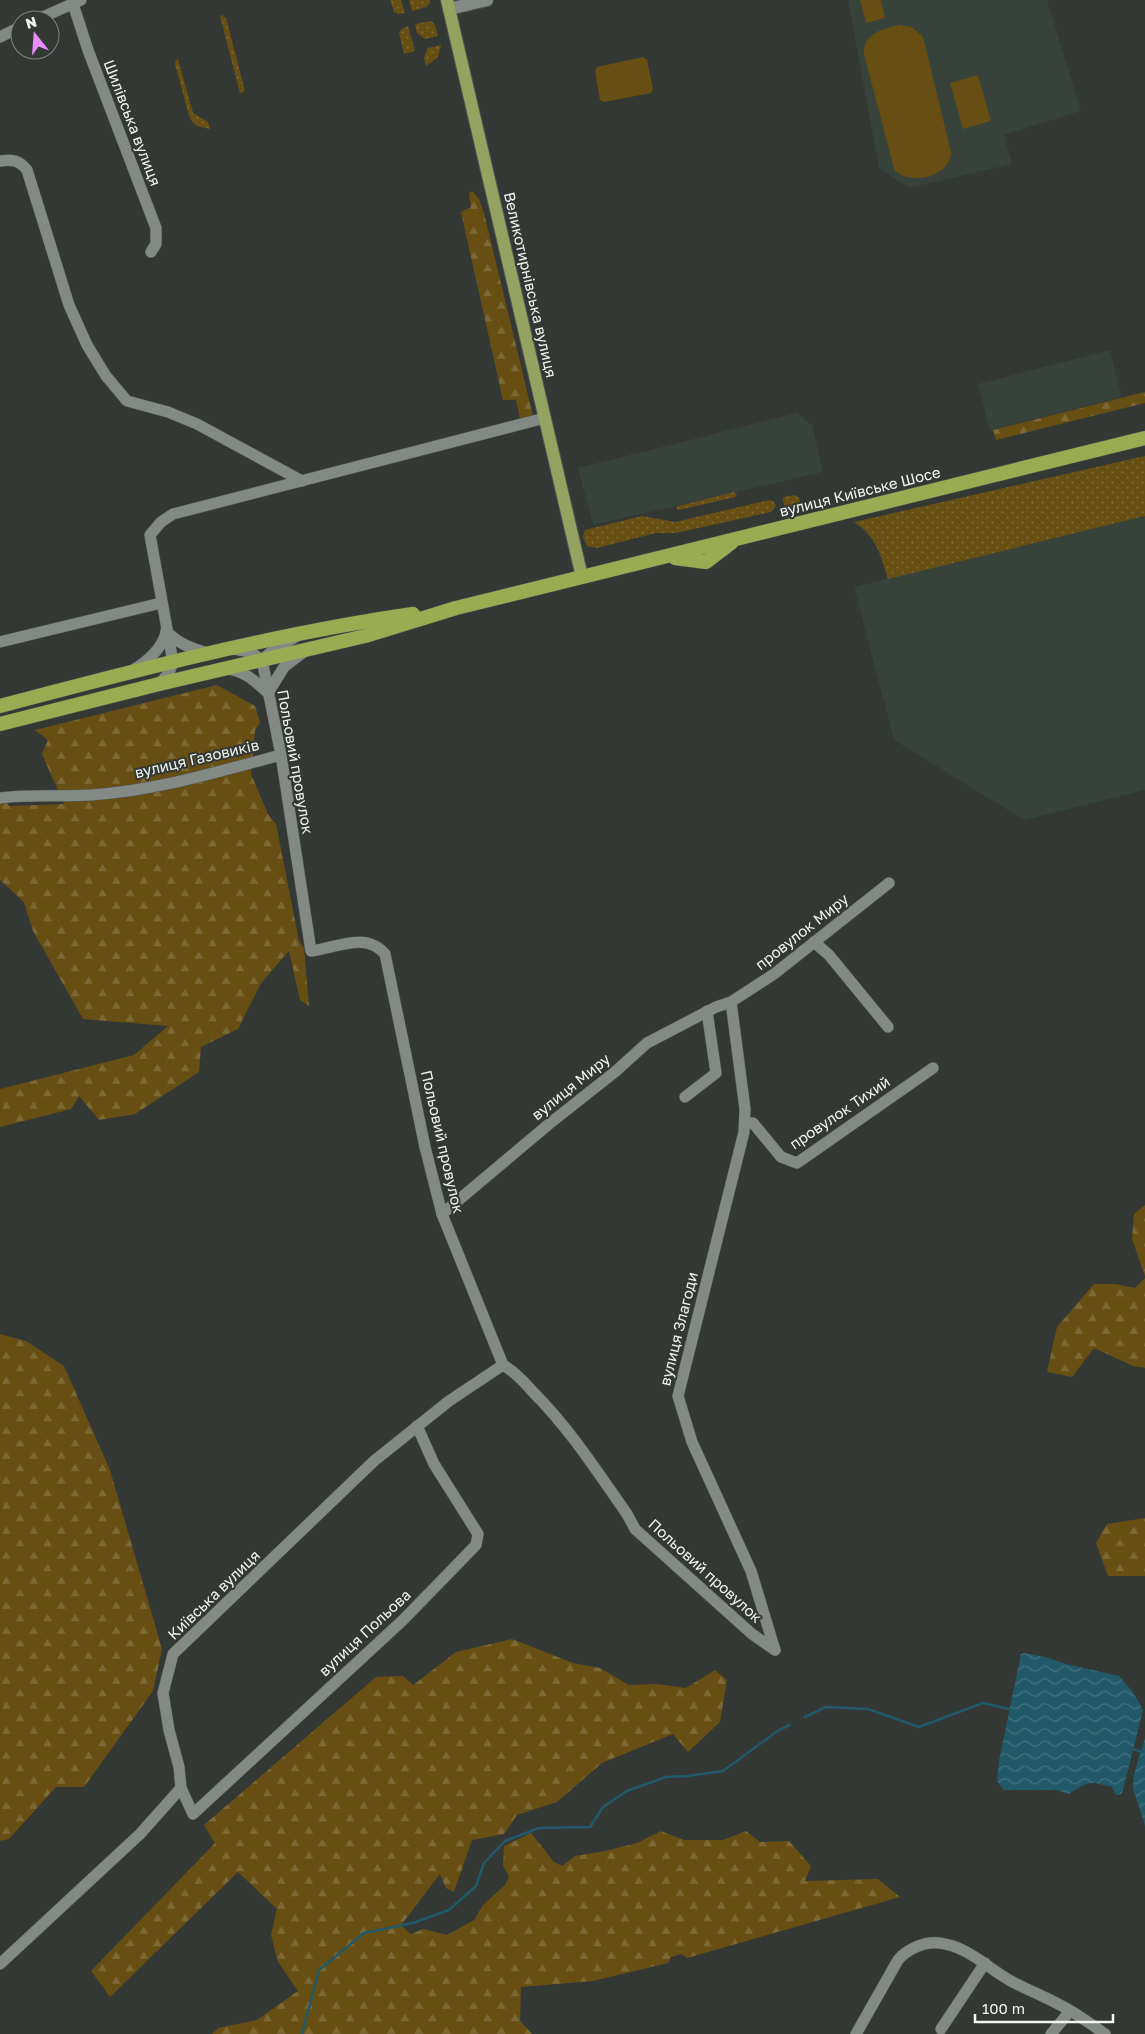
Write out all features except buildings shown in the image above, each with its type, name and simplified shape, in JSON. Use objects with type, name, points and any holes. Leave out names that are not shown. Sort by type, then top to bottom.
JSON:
[{"type":"highway","name":"вулиця Київське Шосе","points":[[582,577],[656,559],[675,558],[706,562],[727,546],[747,536],[1145,438]]},
{"type":"highway","points":[[0,724],[159,684],[365,636],[456,608],[582,577]]},
{"type":"highway","points":[[0,706],[208,654],[362,622],[456,608]]},
{"type":"main road","points":[[448,4],[487,0]]},
{"type":"main road","name":"Великотирнівська вулиця","points":[[448,4],[582,577]]},
{"type":"street","name":"Шилівська вулиця","points":[[59,10],[77,2],[88,50],[156,228],[156,244],[151,252]]},
{"type":"street","points":[[0,160],[13,159],[22,163],[26,170],[69,306],[86,345],[106,376],[127,402],[168,412],[197,424],[302,481]]},
{"type":"street","points":[[159,684],[169,673],[172,662],[150,535],[161,522],[173,514],[545,418]]},
{"type":"street","points":[[0,642],[161,603]]},
{"type":"street","points":[[166,631],[175,641],[184,646],[208,654]]},
{"type":"street","points":[[126,673],[152,656],[160,647],[166,631]]},
{"type":"street","points":[[233,649],[250,652],[262,660],[272,651],[297,636]]},
{"type":"street","points":[[227,669],[238,670],[247,674],[268,693],[284,667],[306,650]]},
{"type":"street","name":"Польовий провулок","points":[[262,660],[281,756],[312,951],[356,942],[369,942],[378,946],[385,954],[425,1148],[442,1214],[508,1368],[541,1400],[567,1430],[628,1514],[635,1529],[752,1634],[775,1650]]},
{"type":"street","points":[[172,662],[184,671],[196,676]]},
{"type":"street","name":"вулиця Газовиків","points":[[0,798],[21,795],[91,795],[159,786],[281,756]]},
{"type":"street","name":"провулок Миру","points":[[731,1002],[774,974],[889,883]]},
{"type":"street","points":[[814,942],[829,955],[888,1028]]},
{"type":"street","name":"вулиця Миру","points":[[442,1214],[647,1043],[707,1012],[731,1002]]},
{"type":"street","name":"вулиця Злагоди","points":[[731,1002],[746,1108],[744,1132],[678,1396],[692,1442],[751,1571],[775,1650]]},
{"type":"street","points":[[685,1097],[716,1073],[707,1012]]},
{"type":"street","name":"провулок Тихий","points":[[744,1123],[753,1123],[781,1157],[797,1163],[933,1068]]},
{"type":"street","name":"Київська вулиця","points":[[181,1788],[179,1767],[169,1730],[163,1693],[174,1654],[374,1461],[449,1401],[508,1368]]},
{"type":"street","name":"вулиця Польова","points":[[181,1788],[193,1814],[403,1620],[476,1546],[478,1534],[434,1464],[417,1426]]},
{"type":"street","points":[[0,1964],[140,1834],[181,1788]]},
{"type":"street","points":[[856,2034],[898,1960],[904,1953],[938,1942],[965,1950],[1008,1979],[1070,2011],[1105,2034]]},
{"type":"street","points":[[941,2029],[985,1963]]},
{"type":"street","points":[[1051,2034],[1070,2011]]},
{"type":"shaded area","points":[[848,0],[1047,0],[1081,111],[1004,135],[1012,164],[909,188],[879,168]]},
{"type":"shaded area","points":[[1110,350],[1122,397],[990,430],[978,384]]},
{"type":"shaded area","points":[[797,413],[812,425],[823,472],[593,525],[578,468]]},
{"type":"shaded area","points":[[1145,516],[1145,790],[1024,820],[894,740],[854,587]]},
{"type":"green space","points":[[390,0],[401,0],[405,13],[398,14],[394,12]]},
{"type":"green space","points":[[409,0],[430,0],[430,3],[426,7],[412,11]]},
{"type":"green space","points":[[860,0],[881,0],[885,18],[866,23]]},
{"type":"green space","points":[[222,15],[226,18],[245,91],[240,93],[220,16]]},
{"type":"green space","points":[[431,21],[435,25],[438,36],[425,39],[417,33],[415,24]]},
{"type":"green space","points":[[899,25],[912,27],[923,37],[951,152],[949,161],[944,168],[928,177],[909,177],[894,169],[864,54],[867,41],[871,36]]},
{"type":"green space","points":[[408,26],[415,51],[404,54],[399,33]]},
{"type":"green space","points":[[441,45],[438,57],[426,66],[424,58],[428,48]]},
{"type":"green space","points":[[643,57],[647,60],[653,89],[651,93],[604,102],[600,100],[595,71],[597,67]]},
{"type":"green space","points":[[178,59],[193,113],[208,122],[210,129],[197,126],[190,119],[175,64]]},
{"type":"green space","points":[[978,75],[991,121],[963,129],[950,83]]},
{"type":"green space","points":[[472,191],[479,199],[484,213],[533,416],[520,419],[516,400],[503,400],[461,212],[471,207],[469,193]]},
{"type":"green space","points":[[1145,392],[1145,403],[996,440],[993,430]]},
{"type":"green space","points":[[1145,456],[1145,516],[888,579],[880,554],[873,540],[868,533],[854,522]]},
{"type":"green space","points":[[734,492],[737,494],[735,497],[679,510],[676,508],[678,506]]},
{"type":"green space","points":[[795,495],[799,498],[801,507],[785,511],[784,497]]},
{"type":"green space","points":[[769,500],[773,501],[776,506],[771,512],[676,533],[656,533],[597,548],[587,546],[583,537],[585,530],[642,516],[675,522]]},
{"type":"green space","points":[[217,685],[255,706],[260,722],[255,731],[251,774],[268,814],[276,824],[299,941],[304,948],[309,1006],[300,1000],[289,951],[261,983],[238,1029],[201,1047],[199,1072],[135,1114],[99,1120],[79,1096],[71,1109],[0,1127],[0,1089],[134,1055],[168,1026],[83,1019],[33,931],[24,902],[0,880],[0,793],[9,806],[64,804],[42,754],[48,740],[35,730]]},
{"type":"green space","points":[[1145,1205],[1145,1276],[1132,1239],[1134,1214]]},
{"type":"green space","points":[[1145,1278],[1145,1368],[1133,1366],[1094,1348],[1072,1377],[1047,1372],[1057,1327],[1094,1284],[1115,1284],[1135,1288]]},
{"type":"green space","points":[[0,1334],[26,1341],[64,1366],[110,1470],[162,1649],[153,1691],[84,1787],[56,1787],[9,1839],[0,1841]]},
{"type":"green space","points":[[1145,1518],[1145,1576],[1108,1576],[1096,1543],[1107,1524]]},
{"type":"green space","points":[[512,1639],[573,1663],[600,1668],[629,1685],[657,1684],[686,1688],[715,1670],[727,1680],[720,1722],[688,1752],[673,1734],[602,1763],[557,1802],[517,1815],[504,1834],[472,1840],[454,1892],[446,1888],[440,1874],[401,1925],[411,1934],[423,1929],[447,1935],[474,1920],[483,1905],[505,1885],[509,1877],[503,1865],[504,1846],[531,1833],[554,1862],[562,1866],[575,1856],[637,1843],[661,1831],[684,1840],[723,1840],[746,1831],[760,1842],[789,1841],[811,1866],[805,1881],[878,1879],[900,1897],[687,1958],[682,1954],[671,1957],[668,1963],[593,1981],[521,1987],[520,2021],[532,2034],[212,2034],[218,2028],[257,2020],[298,1991],[278,1962],[271,1935],[277,1909],[238,1872],[110,1997],[91,1971],[215,1843],[204,1825],[376,1677],[403,1676],[413,1685],[456,1652]]},
{"type":"water","points":[[1024,1653],[1119,1676],[1133,1692],[1143,1710],[1122,1794],[1116,1795],[1111,1786],[1095,1783],[1085,1785],[1069,1794],[1056,1790],[1004,1790],[997,1781],[999,1761],[1021,1654]]},
{"type":"water","points":[[1145,1738],[1145,1826],[1133,1788],[1134,1774]]},
{"type":"waterway","points":[[805,1717],[826,1707],[868,1709],[919,1727],[983,1703],[1013,1710]]},
{"type":"waterway","points":[[302,2034],[319,1970],[364,1933],[413,1923],[449,1910],[476,1886],[484,1863],[505,1841],[539,1828],[590,1827],[603,1807],[627,1791],[666,1777],[723,1771],[779,1730],[790,1725]]},
{"type":"waterway","points":[[1130,1748],[1145,1753]]}]
